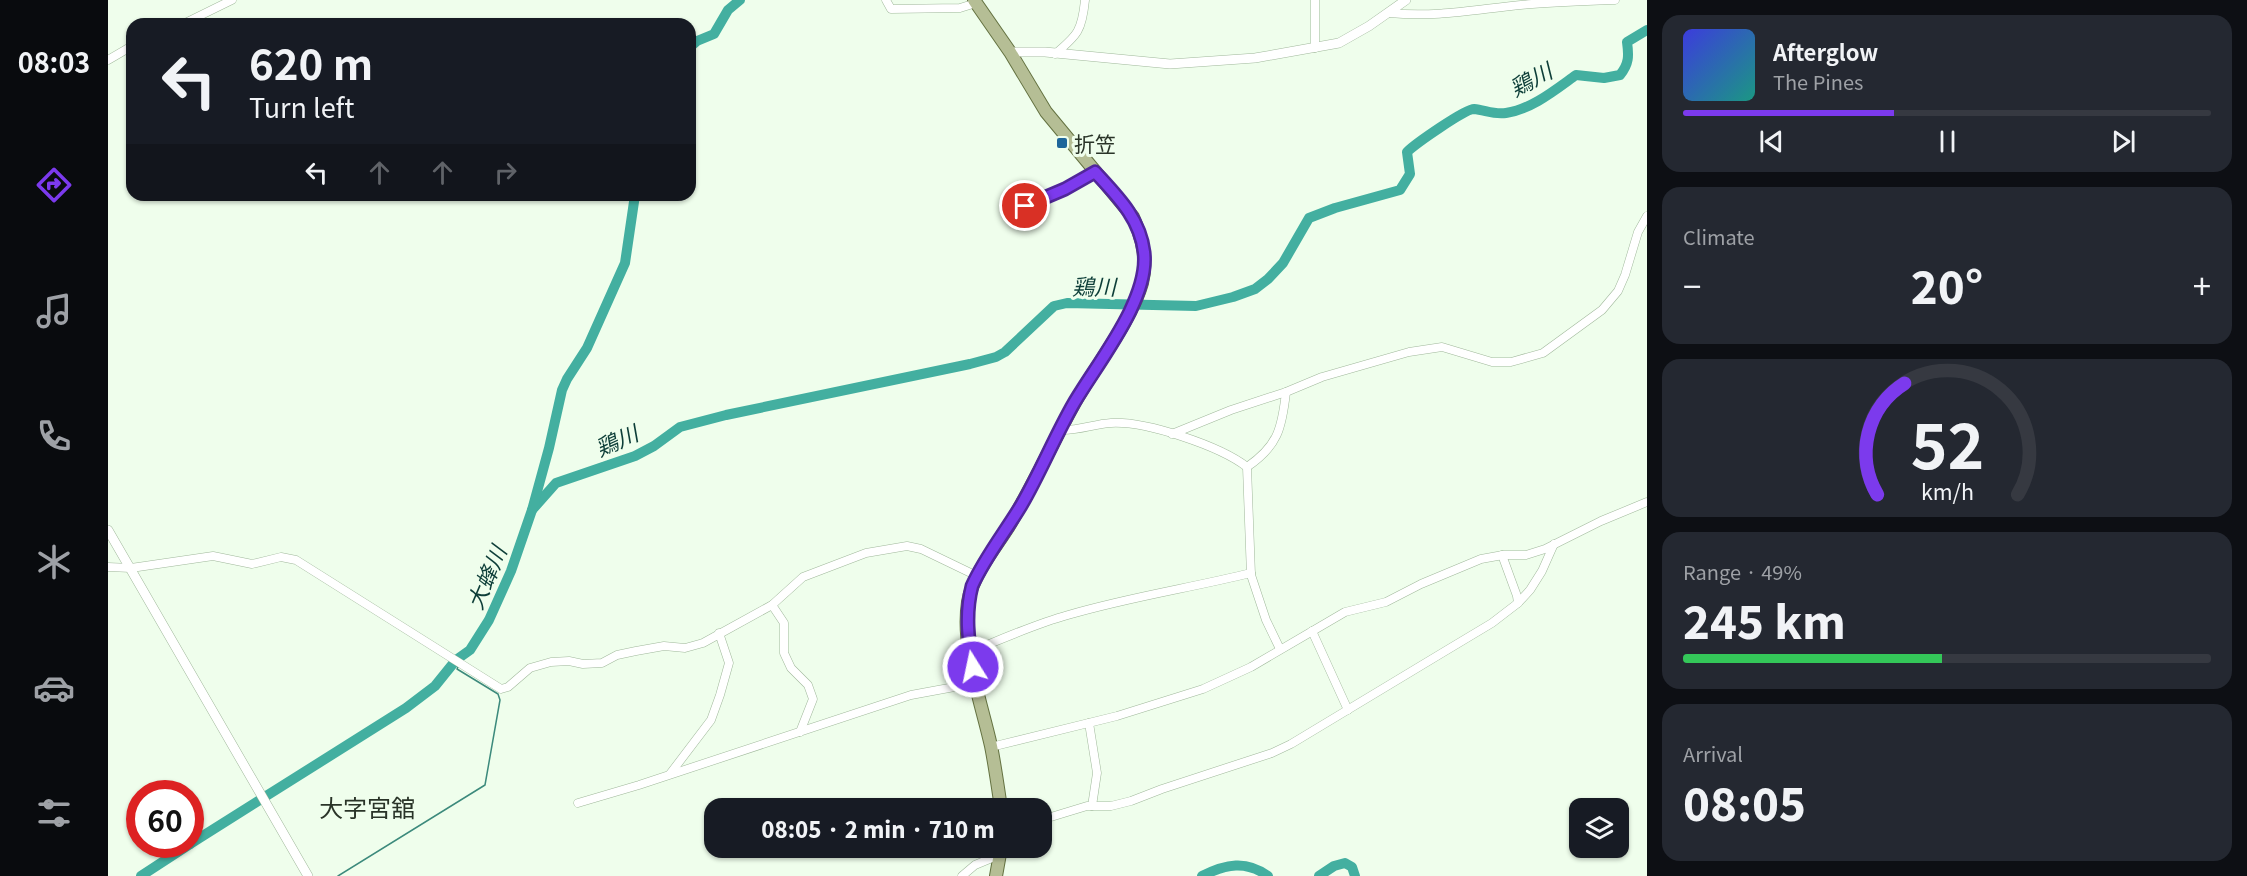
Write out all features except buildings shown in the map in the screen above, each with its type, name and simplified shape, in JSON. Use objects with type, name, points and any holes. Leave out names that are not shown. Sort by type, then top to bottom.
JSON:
[{"type":"main road","points":[[975,1],[1010,52],[1040,105],[1125,206],[1140,233],[1145,261],[1142,283],[1137,297],[1073,405],[1026,496],[977,576],[968,602],[970,652],[991,747],[999,798]]},
{"type":"main road","points":[[996,876],[999,858]]},
{"type":"street","points":[[195,18],[232,0]]},
{"type":"street","points":[[886,0],[891,9],[960,8],[975,1]]},
{"type":"street","points":[[1055,54],[1074,38],[1079,30],[1085,0]]},
{"type":"street","points":[[1315,0],[1315,48]]},
{"type":"street","points":[[1010,52],[1023,51],[1170,64],[1255,58],[1339,43],[1406,0]]},
{"type":"street","points":[[1389,13],[1418,16],[1438,15],[1532,4],[1615,0]]},
{"type":"street","points":[[108,60],[126,50]]},
{"type":"street","points":[[1009,214],[1065,189],[1095,172]]},
{"type":"street","points":[[1172,434],[1340,371],[1434,347],[1455,349],[1492,362],[1511,362],[1543,353],[1602,310],[1610,300],[1625,275],[1638,232],[1647,216]]},
{"type":"street","points":[[1247,467],[1259,459],[1278,435],[1286,392]]},
{"type":"street","points":[[1060,430],[1112,423],[1146,426],[1206,446],[1247,467]]},
{"type":"street","points":[[1247,467],[1251,573],[1266,620],[1280,649]]},
{"type":"street","points":[[991,747],[1089,723],[1203,689],[1244,671],[1345,612],[1386,602],[1460,567],[1502,555],[1526,555],[1647,502]]},
{"type":"street","points":[[108,530],[308,876]]},
{"type":"street","points":[[1052,817],[1092,806],[1111,806],[1131,801],[1272,753],[1348,710],[1492,622],[1518,603],[1542,572],[1554,544]]},
{"type":"street","points":[[108,567],[131,568],[213,556],[252,564],[281,557],[296,560],[501,689],[508,687],[530,668],[551,662],[602,663],[617,655],[664,646],[685,648],[704,643],[772,605],[803,577],[866,553],[907,546],[921,549],[977,576]]},
{"type":"street","points":[[1502,555],[1518,603]]},
{"type":"street","points":[[970,652],[1065,615],[1133,597],[1198,586],[1251,573]]},
{"type":"street","points":[[772,605],[784,623],[784,653],[791,668],[808,684],[813,699],[800,732]]},
{"type":"street","points":[[1312,631],[1348,710]]},
{"type":"street","points":[[669,775],[711,720],[720,695],[729,663],[719,633]]},
{"type":"street","points":[[578,803],[911,695],[976,683]]},
{"type":"street","points":[[1089,723],[1097,773],[1092,806]]},
{"type":"street","points":[[962,876],[988,858]]},
{"type":"waterway","name":"大蜂川","points":[[696,42],[714,34],[728,10],[740,0]]},
{"type":"waterway","name":"鶏川","points":[[532,510],[556,483],[635,456],[654,446],[680,427],[996,357],[1005,352],[1054,306],[1067,303],[1196,306],[1255,289],[1283,263],[1309,218],[1335,208],[1400,190],[1410,174],[1407,152],[1440,127],[1474,109],[1494,113],[1516,111],[1543,98],[1576,75],[1604,78],[1620,75],[1628,60],[1627,42],[1647,30]]},
{"type":"waterway","name":"大蜂川","points":[[204,835],[406,708],[435,686],[456,660],[470,650],[489,620],[511,571],[532,510],[562,390],[587,348],[625,263],[634,201]]},
{"type":"waterway","name":"大蜂川","points":[[462,661],[470,650]]},
{"type":"waterway","points":[[338,876],[485,785],[500,700],[498,694],[457,669],[459,665]]},
{"type":"waterway","name":"大蜂川","points":[[141,876],[169,858]]},
{"type":"waterway","points":[[1319,876],[1334,866],[1345,863],[1352,867],[1355,876]]},
{"type":"waterway","points":[[1202,876],[1219,869],[1236,866],[1252,868],[1268,876]]},
{"type":"place","name":"折笠","points":[[1062,143]]},
{"type":"district","name":"大字宮舘","points":[[367,806]]},
{"type":"route","points":[[973,667],[967,622],[972,586],[1009,526],[1073,405],[1129,312],[1137,297],[1144,271],[1144,250],[1133,217],[1095,172],[1080,182],[1025,206]]}]
